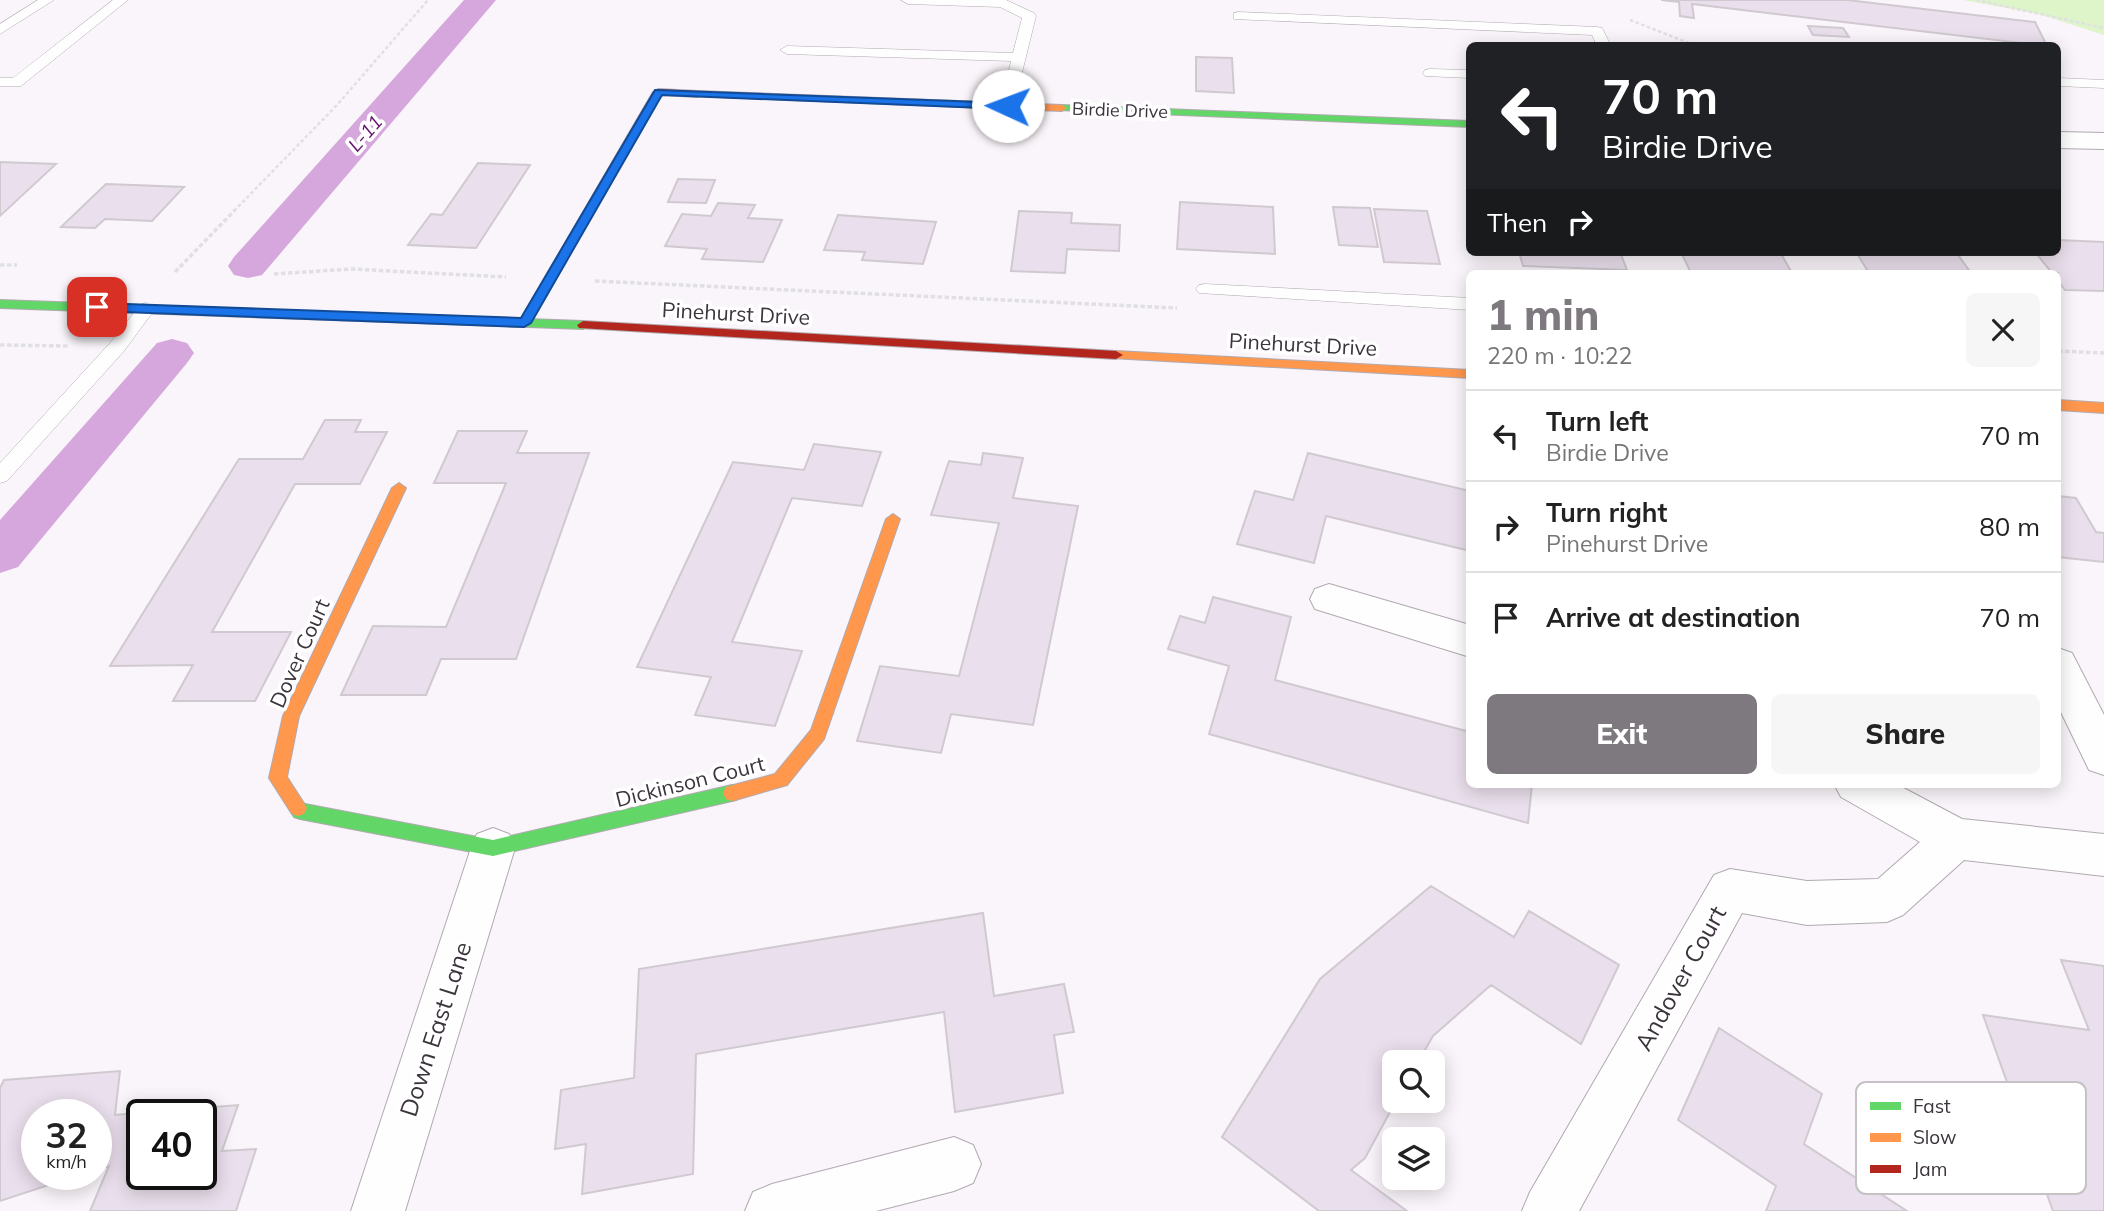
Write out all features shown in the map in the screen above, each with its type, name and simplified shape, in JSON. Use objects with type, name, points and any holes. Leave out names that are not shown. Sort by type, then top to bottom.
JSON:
[{"type":"street","name":"Birdie Drive","points":[[524,323],[658,92],[1466,124]]},
{"type":"street","points":[[2061,140],[2104,141]]},
{"type":"street","name":"Pinehurst Drive","points":[[0,304],[524,323],[1466,374]]},
{"type":"street","points":[[2061,405],[2104,408]]},
{"type":"street","name":"Dover Court","points":[[399,488],[291,716],[278,778],[300,811],[493,848]]},
{"type":"street","name":"Dickinson Court","points":[[493,848],[781,780],[818,734],[893,519]]},
{"type":"street","points":[[1329,599],[1466,640]]},
{"type":"street","points":[[2061,670],[2104,757]]},
{"type":"street","points":[[1863,788],[1956,839],[2104,855]]},
{"type":"street","name":"Andover Court","points":[[1549,1211],[1730,890],[1807,903],[1887,900],[1956,839]]},
{"type":"street","name":"Down East Lane","points":[[379,1211],[387,1177],[493,848]]},
{"type":"street","points":[[772,1211],[954,1164]]},
{"type":"lane","points":[[4,25],[47,0]]},
{"type":"lane","points":[[0,82],[16,83],[121,0]]},
{"type":"lane","points":[[908,0],[1002,3],[1029,16],[1008,106]]},
{"type":"lane","points":[[1239,16],[1597,31],[1602,42]]},
{"type":"lane","points":[[787,50],[1020,57]]},
{"type":"lane","points":[[1430,73],[1466,74]]},
{"type":"lane","points":[[2061,82],[2104,84]]},
{"type":"lane","points":[[1205,289],[1466,304]]},
{"type":"lane","points":[[0,476],[117,347],[146,309]]},
{"type":"path","points":[[187,272],[175,272],[337,105],[428,0]]},
{"type":"path","points":[[1976,0],[2104,28]]},
{"type":"path","points":[[0,265],[27,266]]},
{"type":"path","points":[[274,274],[351,269],[1177,308]]},
{"type":"path","points":[[2061,351],[2104,353]]},
{"type":"green space","points":[[1963,0],[2104,0],[2104,35],[2039,14]]},
{"type":"building","points":[[1661,0],[1847,0],[2035,22],[2045,42],[2013,42],[1692,4],[1694,18],[1680,16],[1679,2]]},
{"type":"building","points":[[1808,26],[1843,28],[1849,37],[1813,35]]},
{"type":"building","points":[[1196,57],[1232,58],[1234,93],[1196,91]]},
{"type":"building","points":[[0,162],[56,164],[0,216]]},
{"type":"building","points":[[478,163],[530,165],[476,248],[408,245],[431,214],[442,215]]},
{"type":"building","points":[[678,179],[715,180],[706,203],[668,202]]},
{"type":"building","points":[[106,184],[184,187],[152,221],[105,219],[95,228],[61,227]]},
{"type":"building","points":[[1180,202],[1273,207],[1275,254],[1177,249]]},
{"type":"building","points":[[718,203],[755,205],[748,218],[782,220],[763,262],[702,259],[707,249],[665,246],[682,214],[711,216]]},
{"type":"building","points":[[1333,207],[1370,208],[1378,247],[1339,245]]},
{"type":"building","points":[[1374,209],[1427,211],[1440,264],[1384,262]]},
{"type":"building","points":[[1019,211],[1072,213],[1071,223],[1120,225],[1119,251],[1067,249],[1065,273],[1011,271]]},
{"type":"building","points":[[838,215],[936,222],[923,264],[862,260],[865,252],[824,250]]},
{"type":"building","points":[[2061,240],[2104,242],[2104,291],[2065,290],[2061,285],[2061,270],[2050,270],[2038,256],[2061,256]]},
{"type":"building","points":[[1520,256],[1622,256],[1627,270],[1523,266]]},
{"type":"building","points":[[1683,256],[1782,256],[1790,270],[1690,270]]},
{"type":"building","points":[[1858,256],[1959,256],[1969,270],[1867,270]]},
{"type":"building","points":[[325,420],[361,420],[355,432],[387,432],[360,484],[295,484],[212,632],[291,632],[255,701],[173,701],[193,665],[110,666],[239,459],[303,459]]},
{"type":"building","points":[[458,431],[527,431],[517,453],[589,453],[516,659],[441,659],[426,695],[341,695],[373,626],[446,627],[506,483],[434,483]]},
{"type":"building","points":[[814,444],[881,452],[862,506],[792,498],[732,642],[802,651],[775,726],[695,715],[711,677],[637,667],[733,462],[804,470]]},
{"type":"building","points":[[983,453],[1023,458],[1013,498],[1078,506],[1033,725],[951,714],[941,753],[857,741],[880,666],[959,676],[999,523],[931,515],[949,461],[981,465]]},
{"type":"building","points":[[1308,453],[1466,490],[1466,550],[1326,516],[1314,563],[1237,544],[1255,491],[1293,500]]},
{"type":"building","points":[[2061,496],[2076,498],[2096,532],[2104,533],[2104,562],[2061,557]]},
{"type":"building","points":[[1213,597],[1291,617],[1275,680],[1466,731],[1466,788],[1532,788],[1528,823],[1209,734],[1229,666],[1168,649],[1180,616],[1205,623]]},
{"type":"building","points":[[1431,886],[1514,937],[1529,911],[1619,965],[1581,1044],[1491,985],[1433,1036],[1425,1050],[1382,1050],[1382,1113],[1389,1113],[1365,1158],[1351,1170],[1407,1211],[1319,1211],[1222,1137],[1320,979]]},
{"type":"building","points":[[983,913],[994,996],[1064,984],[1074,1032],[1054,1035],[1063,1093],[955,1112],[944,1012],[696,1054],[693,1174],[582,1194],[586,1144],[555,1149],[561,1090],[634,1078],[639,969]]},
{"type":"building","points":[[2061,960],[2104,966],[2104,1211],[2053,1211],[2047,1194],[2086,1194],[2086,1082],[2007,1082],[1983,1015],[2089,1030]]},
{"type":"building","points":[[1719,1028],[1822,1094],[1804,1144],[1856,1178],[1856,1194],[1881,1194],[1907,1211],[1766,1211],[1776,1186],[1678,1120]]},
{"type":"building","points":[[120,1071],[115,1115],[126,1114],[126,1190],[217,1190],[217,1107],[238,1105],[222,1151],[256,1149],[236,1211],[90,1211],[99,1190],[112,1190],[112,1099],[21,1099],[21,1190],[33,1190],[0,1201],[0,1088],[4,1080]]},
{"type":"waterway","name":"L-11","points":[[248,266],[481,0]]},
{"type":"waterway","name":"L-11","points":[[0,554],[172,353]]},
{"type":"traffic: fast","points":[[1062,108],[1466,124]]},
{"type":"traffic: fast","points":[[0,304],[583,325]]},
{"type":"traffic: fast","points":[[298,808],[300,811],[493,848],[732,793]]},
{"type":"traffic: slow","points":[[698,94],[1062,108]]},
{"type":"traffic: slow","points":[[1116,355],[1466,374]]},
{"type":"traffic: slow","points":[[2061,405],[2104,408]]},
{"type":"traffic: slow","points":[[298,808],[278,778],[291,716],[399,488]]},
{"type":"traffic: slow","points":[[732,793],[781,780],[818,734],[893,519]]},
{"type":"traffic: jam","points":[[525,322],[658,92],[698,94]]},
{"type":"traffic: jam","points":[[583,325],[1116,355]]},
{"type":"route","points":[[97,307],[524,323],[658,92],[1008,106]]}]
